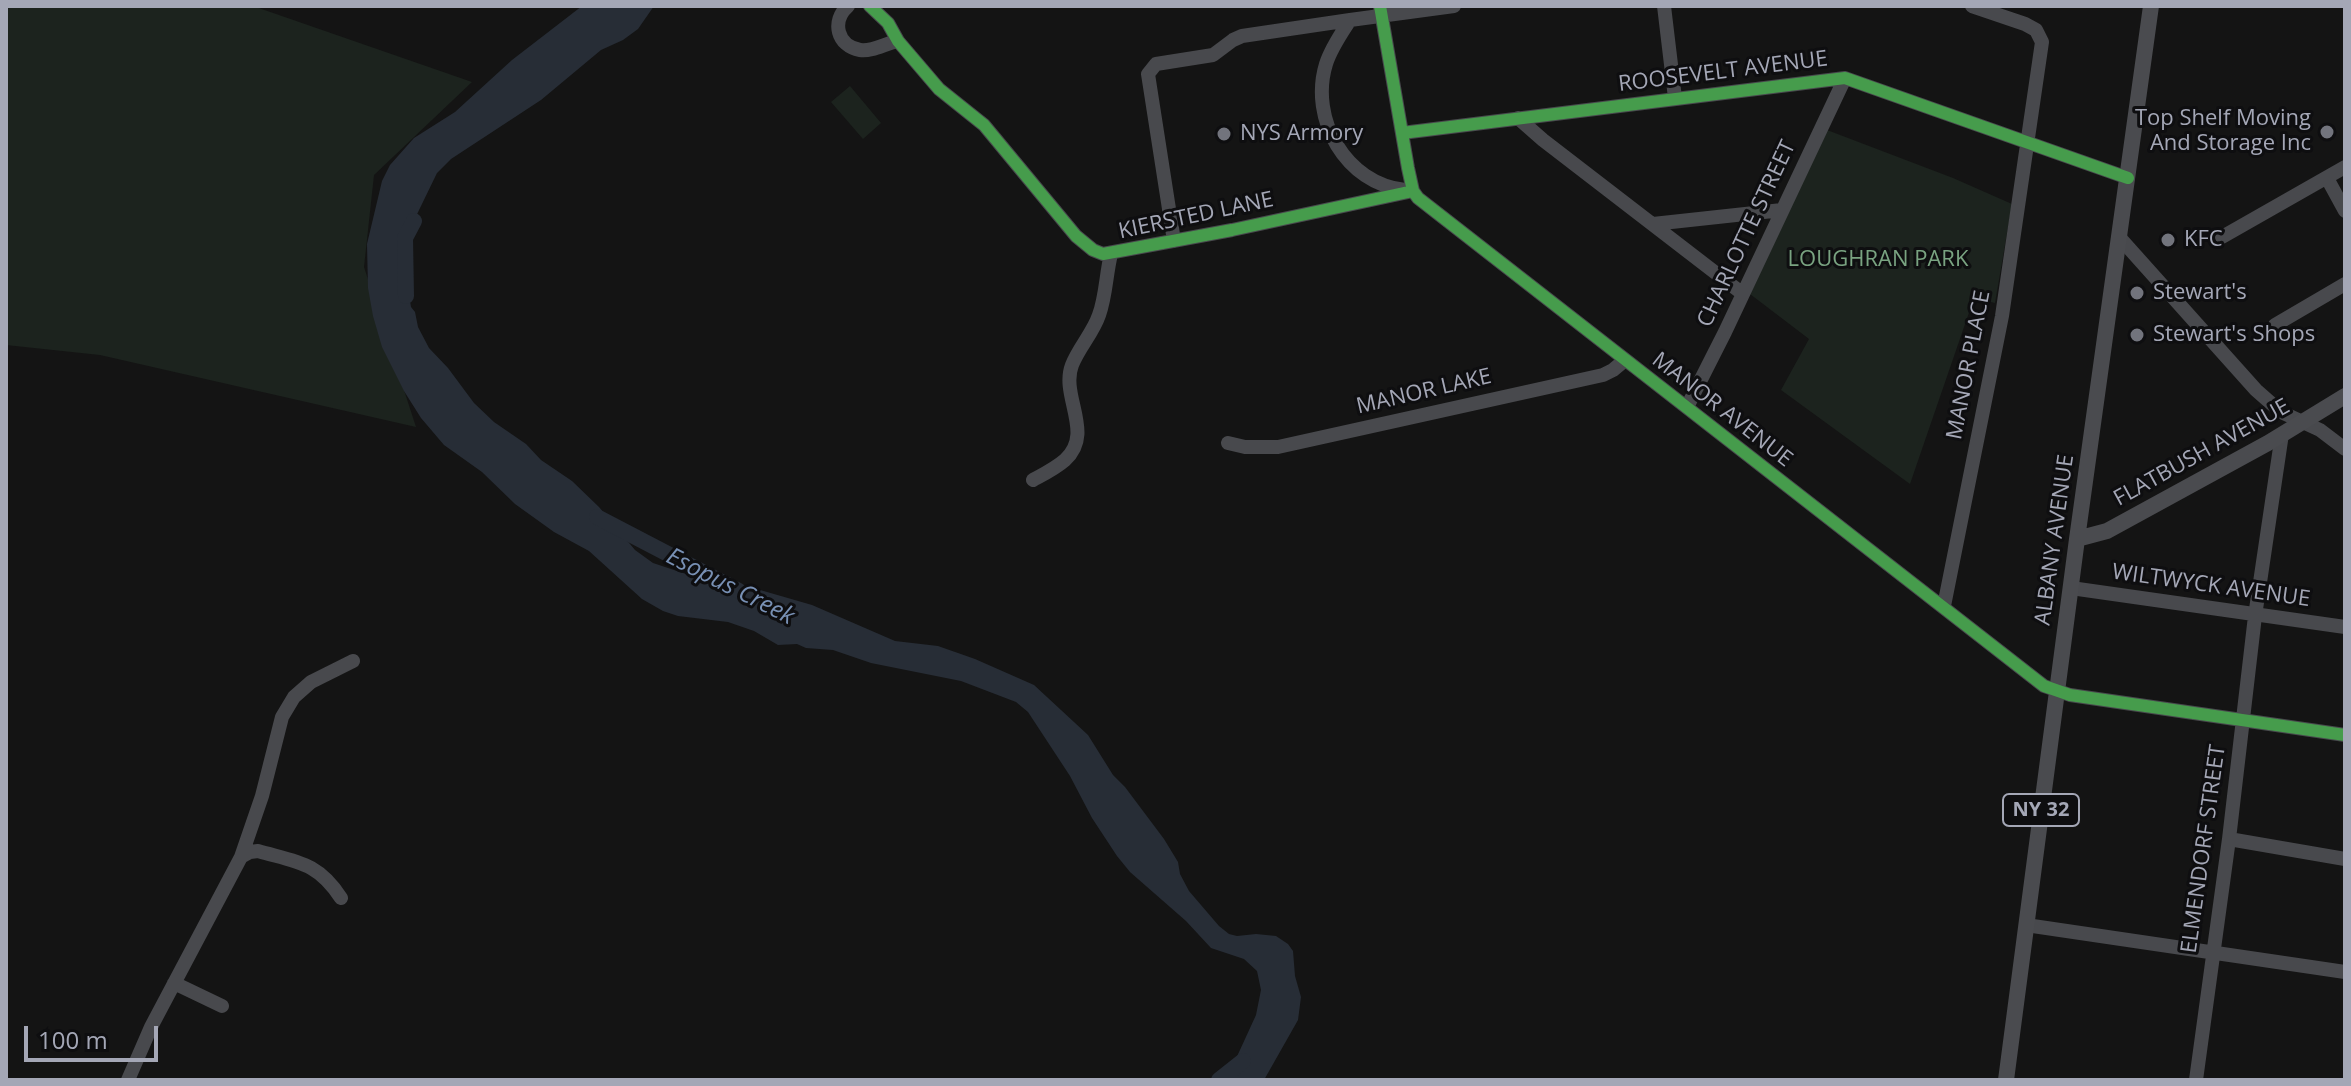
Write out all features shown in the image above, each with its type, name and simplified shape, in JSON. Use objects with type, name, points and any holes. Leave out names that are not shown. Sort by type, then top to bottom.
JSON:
[{"type":"main road","name":"ALBANY AVENUE","points":[[2006,1080],[2151,6]]},
{"type":"main road","name":"FLATBUSH AVENUE","points":[[2077,539],[2107,531],[2345,396]]},
{"type":"street","points":[[848,6],[840,13],[837,26],[852,47],[868,50],[898,41]]},
{"type":"street","name":"KIERSTED LANE","points":[[870,6],[888,23],[898,41],[939,89],[984,125],[1076,236],[1103,254],[1413,191]]},
{"type":"street","points":[[1174,241],[1148,74],[1151,68],[1156,64],[1213,55],[1242,36],[1350,20],[1381,10],[1454,6]]},
{"type":"street","points":[[1664,6],[1675,98]]},
{"type":"street","name":"MANOR PLACE","points":[[1944,606],[2002,316],[2042,42],[2036,30],[2025,24],[1972,6]]},
{"type":"street","points":[[1350,20],[1326,63],[1323,78],[1324,116],[1331,136],[1357,170],[1393,189],[1413,191],[1381,10]]},
{"type":"street","name":"ROOSEVELT AVENUE","points":[[1402,133],[1845,78],[2128,178]]},
{"type":"street","name":"CHARLOTTE STREET","points":[[1687,407],[1845,78]]},
{"type":"street","points":[[1518,118],[1743,294]]},
{"type":"street","points":[[2222,237],[2345,167]]},
{"type":"street","points":[[2327,178],[2345,211]]},
{"type":"street","name":"MANOR AVENUE","points":[[1413,191],[1869,551],[2044,686],[2057,692]]},
{"type":"street","points":[[1653,224],[1782,210]]},
{"type":"street","points":[[2119,237],[2256,390],[2281,412],[2320,430],[2345,449]]},
{"type":"street","points":[[1033,480],[1064,461],[1072,452],[1077,438],[1078,421],[1070,391],[1071,366],[1100,315],[1111,254]]},
{"type":"street","points":[[2275,325],[2345,284]]},
{"type":"street","name":"MANOR LAKE","points":[[1228,443],[1245,447],[1278,447],[1603,375],[1625,360]]},
{"type":"street","name":"ELMENDORF STREET","points":[[2196,1080],[2255,616],[2282,434]]},
{"type":"street","name":"WILTWYCK AVENUE","points":[[2071,588],[2345,627]]},
{"type":"street","points":[[128,1080],[151,1027],[241,857],[262,796],[282,717],[294,697],[311,682],[353,661]]},
{"type":"street","points":[[2057,692],[2345,735]]},
{"type":"street","points":[[2229,839],[2345,859]]},
{"type":"street","points":[[241,857],[258,851],[308,866],[326,878],[341,898]]},
{"type":"street","points":[[2026,925],[2345,972]]},
{"type":"street","points":[[174,983],[222,1006]]},
{"type":"green space","points":[[6,6],[253,6],[472,82],[374,175],[364,267],[416,427],[100,355],[6,345]]},
{"type":"green space","points":[[850,86],[881,123],[863,139],[831,102]]},
{"type":"green space","name":"LOUGHRAN PARK","points":[[1827,130],[2012,204],[1995,303],[1974,298],[1910,484],[1781,390],[1809,339],[1750,294]]},
{"type":"water","points":[[582,6],[654,6],[638,29],[601,50],[541,100],[451,159],[437,173],[405,239],[404,262],[411,307],[429,348],[474,403],[494,422],[526,444],[541,460],[572,481],[599,507],[635,550],[653,563],[695,577],[736,583],[812,605],[895,641],[938,646],[1034,685],[1088,735],[1113,775],[1164,839],[1178,862],[1189,891],[1219,926],[1237,936],[1276,936],[1293,951],[1301,997],[1298,1020],[1264,1080],[1222,1080],[1234,1063],[1256,1015],[1261,990],[1257,971],[1244,959],[1211,948],[1186,921],[1130,872],[1092,818],[1070,776],[1028,712],[1016,702],[961,681],[871,663],[833,650],[806,648],[797,644],[778,645],[754,631],[728,622],[678,616],[663,611],[642,599],[589,551],[554,532],[515,504],[482,472],[444,445],[421,418],[382,347],[368,288],[367,244],[382,181],[390,165],[414,138],[455,112],[512,60]]},
{"type":"waterway","name":"Esopus Creek","points":[[406,296],[405,238],[414,221]]},
{"type":"waterway","name":"Esopus Creek","points":[[597,517],[739,591]]},
{"type":"waterway","name":"Esopus Creek","points":[[1219,1080],[1243,1061]]},
{"type":"cycle path","points":[[870,6],[888,23],[898,41],[939,89],[984,125],[1076,236],[1103,254],[1413,191]]},
{"type":"cycle path","points":[[1380,6],[1408,168],[1413,191],[1418,198],[2044,686],[2070,695],[2345,735]]},
{"type":"cycle path","points":[[1402,133],[1845,78],[2128,178]]},
{"type":"place","name":"Top Shelf Moving And Storage Inc","points":[[2327,132]]},
{"type":"place","name":"NYS Armory","points":[[1224,134]]},
{"type":"place","name":"KFC","points":[[2168,240]]},
{"type":"place","name":"Stewart's","points":[[2137,293]]},
{"type":"place","name":"Stewart's Shops","points":[[2137,335]]}]
